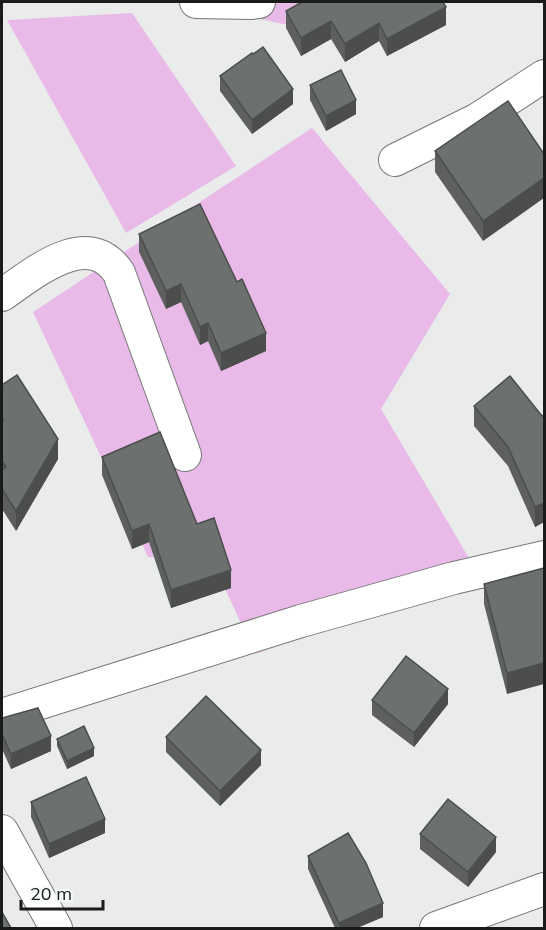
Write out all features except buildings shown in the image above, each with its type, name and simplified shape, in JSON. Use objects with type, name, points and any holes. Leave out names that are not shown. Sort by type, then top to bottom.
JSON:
[{"type":"street","points":[[196,2],[259,2]]},
{"type":"street","points":[[395,160],[478,119],[544,76]]},
{"type":"street","points":[[2,294],[54,260],[78,252],[95,254],[113,264],[119,273],[185,455]]},
{"type":"street","points":[[2,715],[301,621],[454,578],[544,557]]},
{"type":"street","points":[[2,831],[56,928]]},
{"type":"street","points":[[436,928],[544,889]]},
{"type":"shaded area","points":[[181,2],[333,2],[288,25]]},
{"type":"shaded area","points":[[132,13],[236,166],[126,233],[7,20]]},
{"type":"shaded area","points":[[312,128],[450,294],[381,409],[479,575],[255,654],[211,558],[148,557],[33,312]]}]
